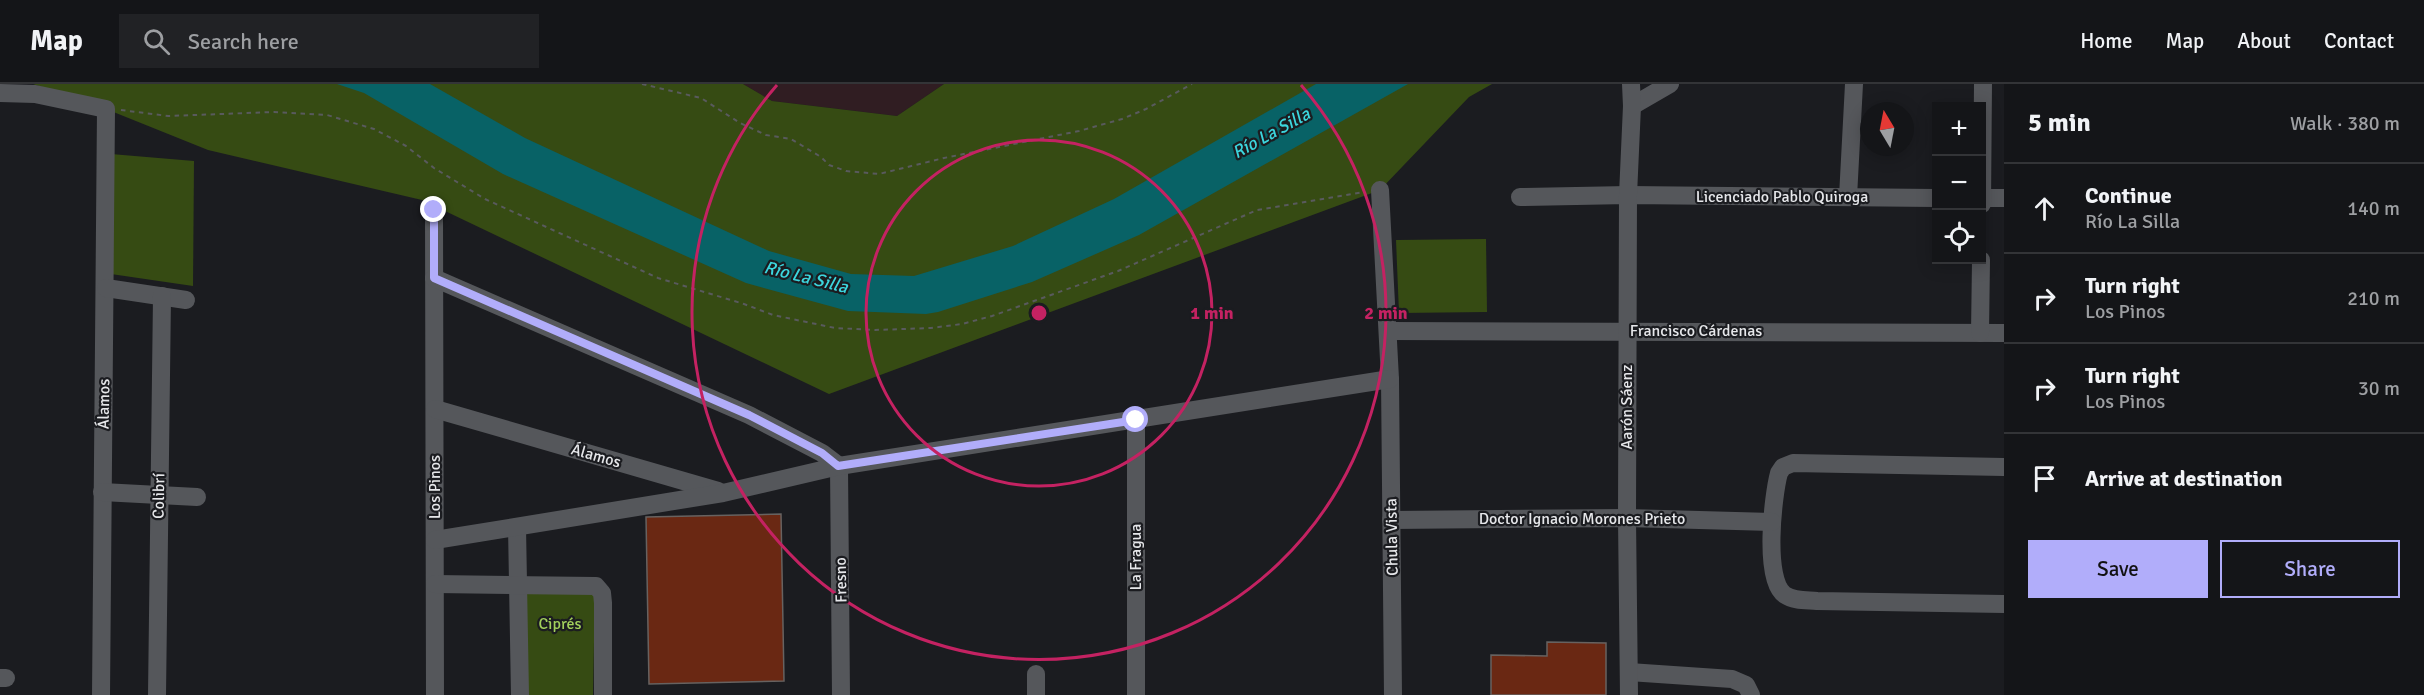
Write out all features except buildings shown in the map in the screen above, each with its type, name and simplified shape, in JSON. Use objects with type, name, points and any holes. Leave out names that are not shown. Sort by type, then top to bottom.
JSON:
[{"type":"street","name":"Aarón Sáenz","points":[[1629,695],[1628,195],[1631,84]]},
{"type":"street","points":[[1632,106],[1670,84]]},
{"type":"street","points":[[1848,197],[1854,84]]},
{"type":"street","points":[[1982,156],[1983,84]]},
{"type":"street","points":[[0,93],[35,94],[107,111]]},
{"type":"street","name":"Álamos","points":[[101,695],[107,111]]},
{"type":"street","points":[[435,540],[723,493],[838,466],[1390,379],[1380,190]]},
{"type":"street","name":"Licenciado Pablo Quiroga","points":[[1520,197],[1628,195],[1932,198]]},
{"type":"street","points":[[1986,198],[2004,198]]},
{"type":"street","name":"Los Pinos","points":[[434,210],[435,695]]},
{"type":"street","points":[[1980,333],[1981,264]]},
{"type":"street","points":[[434,278],[749,415],[822,453],[838,466]]},
{"type":"street","points":[[106,288],[186,300]]},
{"type":"street","name":"Colibrí","points":[[157,695],[162,296]]},
{"type":"street","name":"Francisco Cárdenas","points":[[1389,331],[2004,333]]},
{"type":"street","name":"Chula Vista","points":[[1390,379],[1393,695]]},
{"type":"street","name":"Álamos","points":[[435,409],[723,493]]},
{"type":"street","name":"La Fragua","points":[[1136,420],[1136,695]]},
{"type":"street","points":[[2004,467],[1800,462],[1788,464],[1779,473],[1772,522],[1774,571],[1779,588],[1784,595],[1794,599],[2004,604]]},
{"type":"street","name":"Fresno","points":[[838,466],[841,695]]},
{"type":"street","points":[[102,492],[197,497]]},
{"type":"street","name":"Doctor Ignacio Morones Prieto","points":[[1391,520],[1627,518],[1772,522]]},
{"type":"street","points":[[517,527],[520,695]]},
{"type":"street","points":[[435,584],[589,585],[600,589],[603,603],[603,695]]},
{"type":"street","points":[[1629,672],[1732,679],[1749,690]]},
{"type":"street","points":[[1035,695],[1036,674]]},
{"type":"path","points":[[642,84],[701,98],[740,123],[766,135],[791,139],[821,157],[829,165],[846,171],[867,174],[879,174],[944,158],[1079,131],[1122,119],[1192,84]]},
{"type":"path","points":[[107,111],[168,116],[274,112],[327,115],[374,129],[406,146],[435,168],[486,199],[658,278],[773,315],[835,328],[866,330],[922,329],[962,324],[992,316],[1118,271],[1257,210],[1335,195],[1380,190]]},
{"type":"shaded area","points":[[743,84],[944,84],[897,116],[772,101]]},
{"type":"green space","points":[[33,84],[743,84],[772,101],[897,116],[944,84],[1492,84],[1469,97],[1380,190],[829,394],[422,200],[208,150],[106,109]]},
{"type":"green space","points":[[111,154],[194,161],[193,286],[111,274]]},
{"type":"green space","points":[[1486,239],[1487,312],[1399,313],[1396,240]]},
{"type":"green space","name":"Ciprés","points":[[595,588],[593,695],[527,695],[522,590]]},
{"type":"water","name":"Río La Silla","points":[[337,84],[430,84],[525,138],[769,251],[851,274],[914,276],[1013,246],[1114,199],[1316,84],[1408,84],[1139,235],[1032,282],[926,314],[848,311],[746,283],[503,174],[364,93]]},
{"type":"route","points":[[434,210],[434,278],[749,415],[822,453],[838,466],[1136,420]]}]
